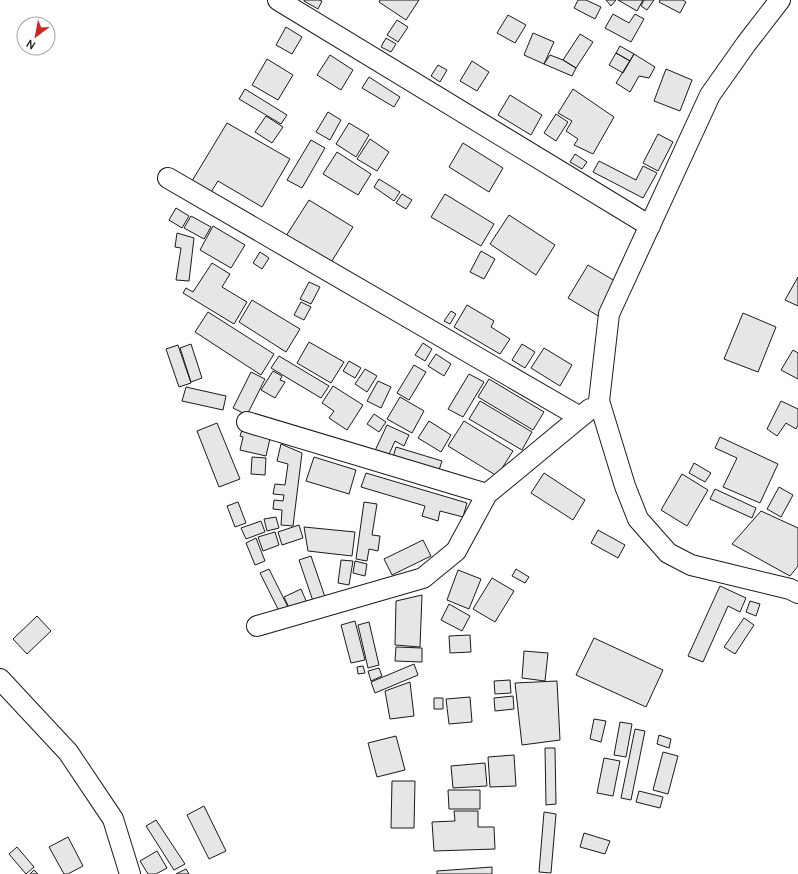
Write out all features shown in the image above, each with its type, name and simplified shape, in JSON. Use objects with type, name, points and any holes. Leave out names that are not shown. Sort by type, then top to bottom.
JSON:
[{"type":"street","points":[[278,0],[650,226]]},
{"type":"street","points":[[780,0],[746,44],[710,95],[609,314],[599,401],[625,486],[638,519],[668,553],[691,565],[795,590]]},
{"type":"street","points":[[168,178],[580,417]]},
{"type":"street","points":[[257,626],[424,578],[456,551],[487,494],[599,401]]},
{"type":"street","points":[[247,422],[487,494]]},
{"type":"street","points":[[0,679],[68,752],[113,819],[130,874]]},
{"type":"building","points":[[304,0],[319,0],[322,1],[318,9]]},
{"type":"building","points":[[380,0],[419,0],[406,20],[379,2]]},
{"type":"building","points":[[578,0],[586,0],[601,7],[595,19],[574,8]]},
{"type":"building","points":[[606,0],[616,0],[611,6]]},
{"type":"building","points":[[618,0],[643,0],[637,11]]},
{"type":"building","points":[[644,0],[654,0],[647,10],[641,6]]},
{"type":"building","points":[[660,0],[683,0],[686,2],[680,13],[659,2]]},
{"type":"building","points":[[613,14],[629,23],[635,14],[644,19],[631,42],[605,28]]},
{"type":"building","points":[[508,15],[526,25],[515,43],[497,33]]},
{"type":"building","points":[[397,20],[408,27],[398,42],[387,35]]},
{"type":"building","points":[[286,27],[302,37],[292,54],[276,45]]},
{"type":"building","points":[[533,33],[554,42],[544,64],[524,55]]},
{"type":"building","points":[[580,34],[593,42],[576,68],[563,60]]},
{"type":"building","points":[[386,38],[396,44],[391,52],[381,47]]},
{"type":"building","points":[[620,46],[634,54],[630,61],[616,53]]},
{"type":"building","points":[[616,53],[630,61],[623,73],[609,65]]},
{"type":"building","points":[[634,54],[655,67],[649,78],[639,76],[630,92],[616,83]]},
{"type":"building","points":[[330,55],[353,70],[341,90],[317,75]]},
{"type":"building","points":[[550,55],[563,60],[576,68],[572,76],[544,64]]},
{"type":"building","points":[[267,59],[293,75],[278,100],[252,85]]},
{"type":"building","points":[[472,61],[489,72],[477,91],[460,81]]},
{"type":"building","points":[[438,65],[447,70],[440,82],[431,76]]},
{"type":"building","points":[[666,69],[692,80],[680,111],[654,101]]},
{"type":"building","points":[[369,77],[400,97],[394,107],[362,88]]},
{"type":"building","points":[[245,89],[287,115],[281,124],[239,99]]},
{"type":"building","points":[[573,89],[614,117],[593,154],[574,145],[578,139],[566,131],[572,121],[558,113]]},
{"type":"building","points":[[510,95],[542,115],[531,135],[498,115]]},
{"type":"building","points":[[328,112],[341,120],[330,140],[316,132]]},
{"type":"building","points":[[556,114],[568,122],[556,141],[544,133]]},
{"type":"building","points":[[266,116],[283,127],[272,143],[255,132]]},
{"type":"building","points":[[227,123],[290,159],[262,207],[218,181],[211,192],[192,181]]},
{"type":"building","points":[[349,123],[369,135],[356,157],[336,144]]},
{"type":"building","points":[[658,134],[673,142],[658,171],[643,163]]},
{"type":"building","points":[[370,139],[389,152],[377,171],[357,159]]},
{"type":"building","points":[[311,140],[325,148],[302,188],[287,180]]},
{"type":"building","points":[[463,143],[503,168],[489,192],[449,167]]},
{"type":"building","points":[[337,152],[371,174],[358,195],[323,174]]},
{"type":"building","points":[[575,154],[587,162],[582,169],[570,162]]},
{"type":"building","points":[[599,161],[636,180],[643,166],[657,173],[643,198],[593,172]]},
{"type":"building","points":[[379,179],[400,192],[394,201],[374,187]]},
{"type":"building","points":[[402,194],[412,200],[406,209],[396,203]]},
{"type":"building","points":[[445,194],[494,224],[481,246],[431,217]]},
{"type":"building","points":[[309,200],[353,227],[330,264],[286,236]]},
{"type":"building","points":[[176,208],[189,216],[182,228],[169,220]]},
{"type":"building","points":[[509,215],[555,245],[536,275],[490,244]]},
{"type":"building","points":[[191,216],[211,227],[204,239],[184,228]]},
{"type":"building","points":[[213,226],[245,245],[231,268],[200,250]]},
{"type":"building","points":[[177,233],[194,238],[189,281],[176,280],[181,248],[175,247]]},
{"type":"building","points":[[481,251],[495,259],[484,279],[470,272]]},
{"type":"building","points":[[260,252],[269,258],[262,269],[253,263]]},
{"type":"building","points":[[212,263],[230,274],[222,287],[247,302],[234,324],[183,293],[186,288],[193,292]]},
{"type":"building","points":[[588,265],[620,284],[600,317],[568,298]]},
{"type":"building","points":[[798,277],[798,306],[785,300]]},
{"type":"building","points":[[309,282],[320,287],[311,304],[300,299]]},
{"type":"building","points":[[252,300],[300,329],[286,352],[239,322]]},
{"type":"building","points":[[301,302],[311,307],[304,320],[294,315]]},
{"type":"building","points":[[467,305],[494,321],[491,327],[510,339],[500,354],[454,327]]},
{"type":"building","points":[[451,311],[456,314],[450,324],[444,321]]},
{"type":"building","points":[[208,312],[274,354],[261,375],[195,332]]},
{"type":"building","points":[[743,313],[776,327],[758,372],[724,359]]},
{"type":"building","points":[[309,342],[344,362],[331,383],[297,363]]},
{"type":"building","points":[[423,343],[432,349],[425,361],[415,355]]},
{"type":"building","points":[[191,344],[202,378],[191,382],[180,348]]},
{"type":"building","points":[[522,344],[535,352],[525,368],[512,360]]},
{"type":"building","points":[[178,345],[191,383],[179,387],[166,349]]},
{"type":"building","points":[[544,348],[572,365],[560,386],[531,368]]},
{"type":"building","points":[[793,350],[798,353],[798,379],[781,370]]},
{"type":"building","points":[[436,354],[451,364],[444,376],[428,366]]},
{"type":"building","points":[[279,356],[329,386],[321,398],[271,368]]},
{"type":"building","points":[[349,361],[361,368],[355,378],[343,371]]},
{"type":"building","points":[[414,365],[426,372],[409,400],[397,393]]},
{"type":"building","points":[[365,369],[377,376],[367,392],[355,384]]},
{"type":"building","points":[[273,371],[282,376],[280,380],[285,382],[275,398],[261,390]]},
{"type":"building","points":[[251,372],[265,379],[247,415],[233,408]]},
{"type":"building","points":[[469,374],[484,382],[463,417],[448,409]]},
{"type":"building","points":[[489,379],[544,412],[533,430],[478,397]]},
{"type":"building","points":[[378,381],[391,387],[381,408],[367,401]]},
{"type":"building","points":[[333,386],[363,405],[347,430],[329,418],[334,411],[322,403]]},
{"type":"building","points":[[186,387],[226,396],[223,410],[182,401]]},
{"type":"building","points":[[400,397],[424,411],[412,433],[387,419]]},
{"type":"building","points":[[480,401],[532,432],[522,450],[469,419]]},
{"type":"building","points":[[781,401],[798,409],[798,425],[796,429],[786,423],[777,436],[767,429]]},
{"type":"building","points":[[374,414],[386,422],[379,432],[367,424]]},
{"type":"building","points":[[429,421],[451,435],[441,452],[418,438]]},
{"type":"building","points":[[464,421],[513,451],[497,476],[448,446]]},
{"type":"building","points":[[217,423],[240,479],[219,487],[197,431]]},
{"type":"building","points":[[387,425],[409,435],[404,446],[395,441],[386,461],[373,455]]},
{"type":"building","points":[[243,427],[271,434],[266,456],[240,450],[243,437],[240,436]]},
{"type":"building","points":[[720,437],[778,464],[760,503],[723,487],[737,458],[715,448]]},
{"type":"building","points":[[281,444],[302,453],[293,526],[281,525],[282,510],[273,509],[274,500],[283,501],[284,495],[273,494],[275,484],[285,485],[288,464],[277,461]]},
{"type":"building","points":[[396,447],[442,461],[437,476],[392,461]]},
{"type":"building","points":[[252,457],[266,458],[265,475],[251,474]]},
{"type":"building","points":[[314,457],[356,470],[349,494],[306,481]]},
{"type":"building","points":[[694,463],[711,473],[705,482],[689,473]]},
{"type":"building","points":[[366,473],[467,503],[463,517],[440,511],[438,521],[422,516],[425,506],[361,487]]},
{"type":"building","points":[[544,473],[585,500],[573,520],[531,493]]},
{"type":"building","points":[[682,474],[708,490],[687,526],[661,510]]},
{"type":"building","points":[[779,487],[793,495],[781,517],[767,509]]},
{"type":"building","points":[[715,489],[756,508],[752,518],[710,499]]},
{"type":"building","points":[[238,502],[246,523],[235,527],[227,506]]},
{"type":"building","points":[[364,502],[377,504],[372,535],[380,536],[378,551],[369,549],[367,561],[356,559]]},
{"type":"building","points":[[761,511],[798,528],[798,566],[790,576],[732,544]]},
{"type":"building","points":[[276,517],[279,528],[267,531],[264,519]]},
{"type":"building","points":[[261,521],[265,532],[246,539],[241,528]]},
{"type":"building","points":[[299,525],[303,538],[282,545],[278,532]]},
{"type":"building","points":[[304,527],[355,532],[352,556],[308,551]]},
{"type":"building","points":[[598,530],[625,545],[618,558],[591,543]]},
{"type":"building","points":[[275,532],[279,545],[263,551],[258,537]]},
{"type":"building","points":[[256,538],[265,561],[255,565],[246,543]]},
{"type":"building","points":[[423,540],[431,556],[392,575],[384,559]]},
{"type":"building","points":[[311,556],[325,597],[313,601],[299,560]]},
{"type":"building","points":[[341,560],[353,561],[349,585],[338,583]]},
{"type":"building","points":[[355,561],[367,564],[365,576],[353,573]]},
{"type":"building","points":[[269,569],[289,609],[280,613],[260,573]]},
{"type":"building","points":[[516,569],[529,577],[525,583],[512,576]]},
{"type":"building","points":[[458,570],[481,579],[469,609],[447,600]]},
{"type":"building","points":[[492,578],[514,591],[495,622],[473,609]]},
{"type":"building","points":[[720,586],[746,598],[740,612],[728,606],[703,662],[688,656]]},
{"type":"building","points":[[301,589],[307,603],[290,610],[284,597]]},
{"type":"building","points":[[422,595],[420,647],[395,645],[396,601]]},
{"type":"building","points":[[750,601],[760,604],[756,616],[746,612]]},
{"type":"building","points":[[449,604],[470,616],[462,631],[441,620]]},
{"type":"building","points":[[37,616],[51,631],[27,654],[13,639]]},
{"type":"building","points":[[744,618],[754,625],[735,654],[724,647]]},
{"type":"building","points":[[355,621],[365,660],[351,663],[341,625]]},
{"type":"building","points":[[369,622],[379,665],[368,668],[358,625]]},
{"type":"building","points":[[470,635],[471,652],[450,653],[449,636]]},
{"type":"building","points":[[594,638],[663,670],[646,707],[576,675]]},
{"type":"building","points":[[396,647],[422,648],[422,662],[395,661]]},
{"type":"building","points":[[524,651],[548,653],[545,681],[522,678]]},
{"type":"building","points":[[414,664],[418,675],[375,693],[371,682]]},
{"type":"building","points":[[363,666],[365,673],[358,674],[357,667]]},
{"type":"building","points":[[379,668],[382,676],[371,681],[368,671]]},
{"type":"building","points":[[510,680],[511,693],[495,694],[494,681]]},
{"type":"building","points":[[557,681],[560,740],[522,745],[515,683]]},
{"type":"building","points":[[410,682],[414,716],[390,719],[385,691]]},
{"type":"building","points":[[513,696],[514,709],[495,711],[494,698]]},
{"type":"building","points":[[470,697],[472,722],[449,724],[446,699]]},
{"type":"building","points":[[434,698],[443,698],[443,709],[434,709]]},
{"type":"building","points":[[594,719],[606,721],[601,742],[590,739]]},
{"type":"building","points":[[620,722],[632,724],[626,757],[614,755]]},
{"type":"building","points":[[635,729],[645,731],[631,800],[621,798]]},
{"type":"building","points":[[659,735],[671,739],[669,748],[657,744]]},
{"type":"building","points":[[396,736],[405,770],[377,777],[368,743]]},
{"type":"building","points":[[545,748],[555,748],[556,804],[546,805]]},
{"type":"building","points":[[663,752],[678,756],[668,794],[653,790]]},
{"type":"building","points":[[514,755],[516,786],[490,787],[488,757]]},
{"type":"building","points":[[604,758],[620,761],[613,796],[597,793]]},
{"type":"building","points":[[485,763],[487,786],[453,788],[451,766]]},
{"type":"building","points":[[392,781],[415,781],[414,828],[391,828]]},
{"type":"building","points":[[448,790],[480,790],[480,809],[449,809]]},
{"type":"building","points":[[639,791],[663,797],[660,808],[636,802]]},
{"type":"building","points":[[204,806],[226,851],[209,859],[187,815]]},
{"type":"building","points":[[454,811],[478,811],[478,827],[494,827],[495,849],[434,851],[432,822],[455,821]]},
{"type":"building","points":[[544,812],[556,814],[551,873],[539,872]]},
{"type":"building","points":[[156,820],[185,864],[174,870],[146,826]]},
{"type":"building","points":[[584,833],[610,841],[605,854],[580,847]]},
{"type":"building","points":[[68,837],[83,866],[68,874],[64,874],[49,847]]},
{"type":"building","points":[[17,847],[34,867],[26,874],[9,854]]},
{"type":"building","points":[[157,851],[167,868],[156,874],[148,874],[140,861]]},
{"type":"building","points":[[492,867],[492,874],[437,874],[437,871]]},
{"type":"building","points":[[186,869],[189,874],[176,874]]},
{"type":"building","points":[[34,870],[38,874],[30,874]]}]
